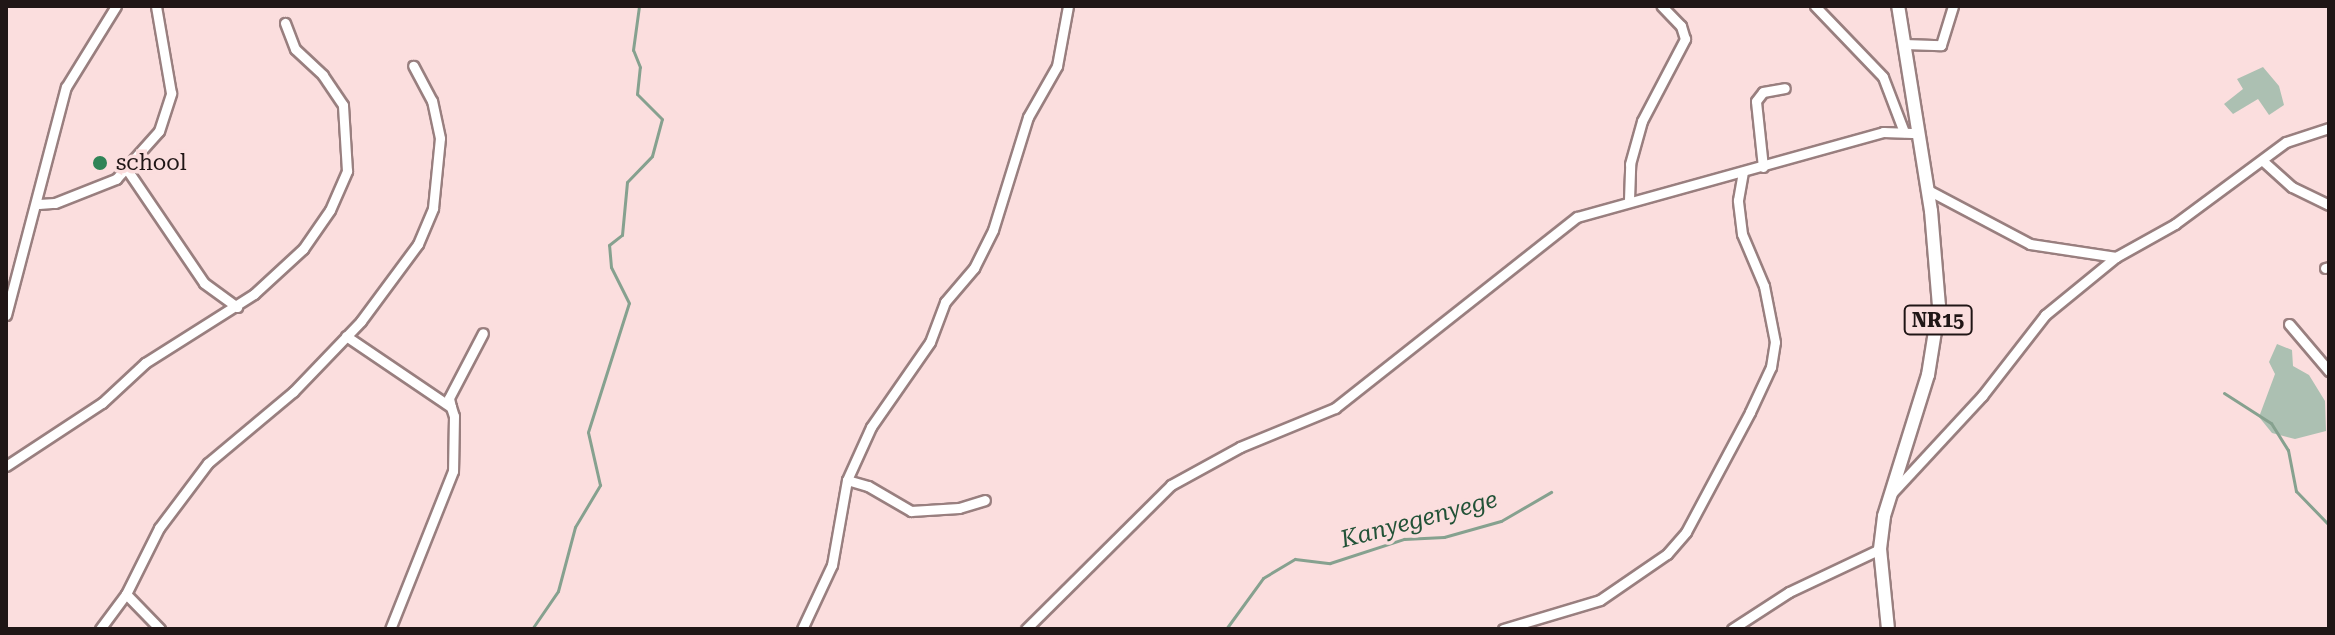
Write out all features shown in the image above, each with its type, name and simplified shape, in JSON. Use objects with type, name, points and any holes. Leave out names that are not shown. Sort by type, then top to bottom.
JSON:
[{"type":"highway","name":"NR15","points":[[1888,629],[1880,549],[1887,497],[1928,375],[1938,328],[1928,190],[1898,6]]},
{"type":"street","points":[[6,315],[39,204],[66,87],[116,6]]},
{"type":"street","points":[[39,204],[71,198],[128,171],[159,131],[171,105],[156,6]]},
{"type":"street","points":[[802,629],[832,565],[847,480],[881,408],[930,342],[945,302],[974,268],[993,230],[1028,117],[1057,66],[1068,6]]},
{"type":"street","points":[[1629,200],[1630,164],[1642,121],[1685,39],[1681,26],[1662,6]]},
{"type":"street","points":[[1815,6],[1883,77],[1904,132]]},
{"type":"street","points":[[1904,44],[1941,45],[1953,6]]},
{"type":"street","points":[[6,466],[102,403],[145,363],[237,307],[303,249],[340,195],[347,171],[343,105],[323,75],[295,49],[285,23]]},
{"type":"street","points":[[100,629],[126,594],[159,528],[208,463],[293,392],[346,336],[418,244],[433,208],[440,138],[432,101],[413,66]]},
{"type":"street","points":[[1763,167],[1756,101],[1763,92],[1785,88]]},
{"type":"street","points":[[1887,497],[1982,396],[2029,331],[2116,257],[2175,224],[2286,142],[2329,128]]},
{"type":"street","points":[[1026,629],[1171,485],[1240,447],[1335,408],[1500,281],[1564,224],[1629,200],[1743,173],[1853,139],[1919,133]]},
{"type":"street","points":[[2263,161],[2292,187],[2329,205]]},
{"type":"street","points":[[128,171],[204,283],[237,307]]},
{"type":"street","points":[[1503,629],[1600,600],[1657,562],[1686,532],[1750,412],[1771,367],[1775,342],[1764,286],[1742,234],[1738,200],[1743,173]]},
{"type":"street","points":[[1928,190],[2030,244],[2116,257]]},
{"type":"street","points":[[2289,324],[2329,371]]},
{"type":"street","points":[[390,629],[453,471],[449,398],[483,333]]},
{"type":"street","points":[[346,336],[451,407]]},
{"type":"street","points":[[847,480],[911,511],[959,508],[985,500]]},
{"type":"street","points":[[1732,629],[1803,584],[1880,549]]},
{"type":"street","points":[[126,594],[160,629]]},
{"type":"green space","points":[[2263,67],[2279,86],[2284,105],[2269,115],[2258,99],[2233,114],[2224,104],[2243,89],[2237,79]]},
{"type":"green space","points":[[2277,344],[2292,350],[2293,366],[2309,375],[2325,401],[2326,431],[2295,439],[2272,433],[2259,417],[2275,374],[2269,362]]},
{"type":"waterway","points":[[532,629],[558,591],[575,527],[600,485],[588,432],[629,303],[611,267],[609,245],[622,235],[627,182],[652,156],[662,119],[637,94],[640,67],[633,50],[639,6]]},
{"type":"waterway","points":[[2224,393],[2271,423],[2288,450],[2296,491],[2329,525]]},
{"type":"waterway","name":"Kanyegenyege","points":[[1226,629],[1263,578],[1295,559],[1330,563],[1404,539],[1444,537],[1501,521],[1551,492]]},
{"type":"place","name":"school","points":[[100,163]]}]
